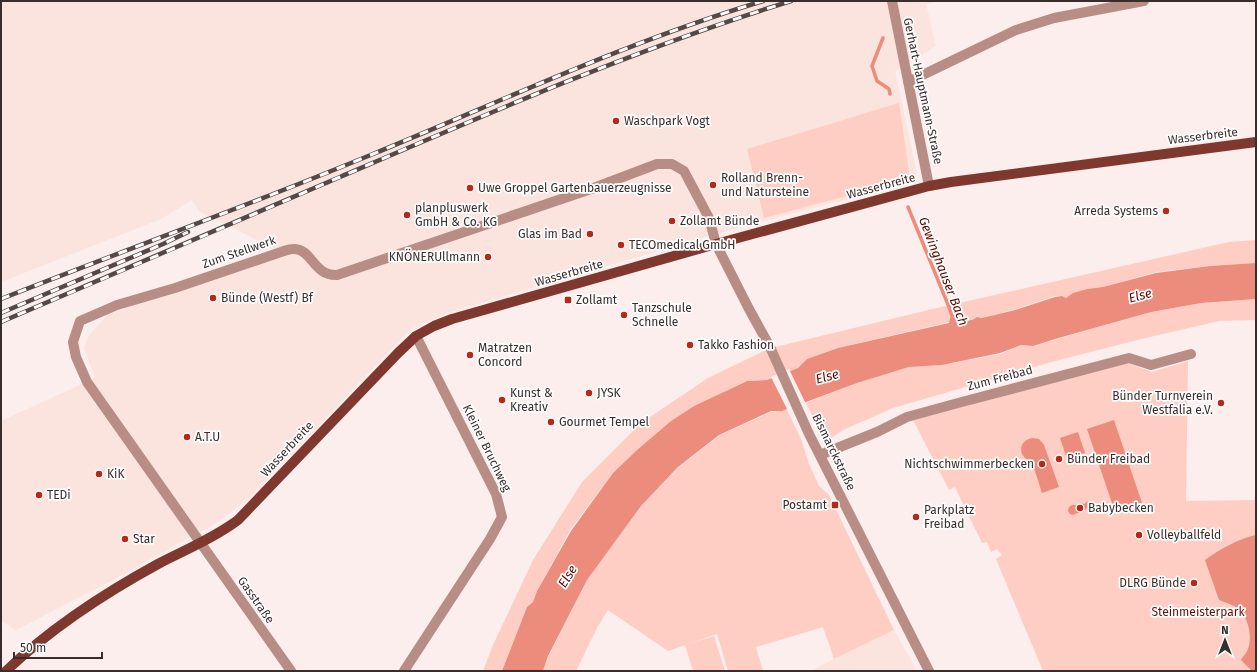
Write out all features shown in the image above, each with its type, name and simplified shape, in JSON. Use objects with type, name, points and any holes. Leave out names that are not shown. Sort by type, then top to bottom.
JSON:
[{"type":"main road","name":"Wasserbreite","points":[[6,671],[22,656],[80,611],[126,582],[223,532],[238,520],[398,353],[416,336],[434,326],[452,319],[716,244],[929,186],[1256,142]]},
{"type":"street","name":"Gerhart-Hauptmann-Straße","points":[[892,1],[929,186]]},
{"type":"street","points":[[908,82],[1016,30],[1054,18],[1144,1]]},
{"type":"street","name":"Zum Stellwerk","points":[[201,542],[141,460],[87,382],[76,357],[73,342],[80,322],[117,305],[175,288],[293,249],[302,250],[322,272],[329,276],[337,275],[591,190],[657,164],[672,164],[684,171],[708,218],[716,244]]},
{"type":"street","name":"Bismarckstraße","points":[[716,244],[774,356],[809,434],[929,671]]},
{"type":"street","name":"Kleiner Bruchweg","points":[[404,671],[490,539],[502,517],[496,494],[416,336]]},
{"type":"street","name":"Zum Freibad","points":[[820,455],[877,432],[907,417],[966,400],[1128,358],[1151,364],[1191,354]]},
{"type":"street","name":"Gasstraße","points":[[201,542],[291,671]]},
{"type":"shaded area","points":[[1,1],[942,1],[926,4],[936,46],[895,71],[917,174],[912,182],[737,228],[450,312],[411,329],[245,502],[216,523],[111,581],[16,630],[1,621],[1,421],[95,378],[84,348],[88,337],[107,315],[140,303],[175,294],[226,275],[276,259],[273,248],[200,212],[192,200],[161,219],[1,282]]},
{"type":"shaded area","points":[[894,630],[917,671],[811,671],[834,659]]},
{"type":"green space","points":[[899,103],[910,179],[764,218],[747,149]]},
{"type":"green space","points":[[1256,240],[1256,263],[1209,266],[1156,272],[1103,287],[1073,293],[1066,298],[1062,296],[1055,296],[982,318],[977,316],[972,320],[960,321],[953,315],[949,322],[838,348],[807,359],[798,368],[783,374],[771,348],[937,308],[1229,242]]},
{"type":"green space","points":[[1256,299],[1256,320],[1219,321],[1048,363],[893,408],[843,430],[825,442],[806,403],[857,383],[909,367],[943,365],[1001,354],[1021,345],[1033,346],[1151,312],[1201,303]]},
{"type":"green space","points":[[770,348],[782,374],[766,380],[746,381],[694,406],[671,421],[613,473],[570,530],[537,591],[533,602],[527,607],[502,671],[483,671],[493,645],[533,560],[582,482],[641,423],[708,378]]},
{"type":"green space","name":"Bünder Freibad","points":[[1188,361],[1186,501],[1256,500],[1256,671],[1043,671],[996,559],[1002,555],[997,549],[991,552],[987,542],[982,543],[955,487],[949,490],[913,420],[1125,362],[1152,372]]},
{"type":"green space","points":[[787,410],[801,439],[809,464],[819,486],[829,495],[894,630],[834,659],[823,627],[756,647],[763,671],[728,671],[717,634],[668,651],[608,610],[598,626],[576,671],[543,671],[548,657],[587,580],[641,506],[679,467],[720,435],[771,412]]},
{"type":"green space","points":[[714,636],[725,671],[693,671],[685,645]]},
{"type":"water","name":"Else","points":[[1256,263],[1256,299],[1201,303],[1151,312],[1033,346],[1021,345],[1000,353],[942,365],[909,367],[857,383],[782,411],[771,411],[719,435],[678,467],[641,506],[587,580],[548,656],[543,671],[502,671],[527,607],[533,602],[537,591],[571,531],[613,473],[671,421],[694,406],[747,381],[767,380],[798,368],[807,359],[838,348],[949,323],[950,318],[953,315],[960,321],[972,320],[977,317],[982,318],[1015,310],[1055,297],[1062,296],[1066,298],[1073,293],[1087,289],[1103,287],[1156,273],[1210,266]]},
{"type":"water","points":[[1114,420],[1142,503],[1115,512],[1087,429]]},
{"type":"water","points":[[1078,432],[1085,453],[1067,459],[1060,438]]},
{"type":"water","name":"Nichtschwimmerbecken","points":[[1032,438],[1039,439],[1044,445],[1059,487],[1042,493],[1032,462],[1024,457],[1021,450],[1024,442]]},
{"type":"water","name":"Babybecken","points":[[1090,501],[1091,507],[1080,513],[1073,515],[1068,511],[1069,507],[1072,505],[1077,505],[1079,503],[1085,504],[1086,502]]},
{"type":"water","points":[[1256,535],[1256,671],[1252,671],[1241,660],[1247,650],[1250,638],[1246,619],[1234,606],[1219,600],[1205,560],[1229,545]]},
{"type":"pier","points":[[789,369],[806,404],[788,411],[771,377]]},
{"type":"waterway","name":"Gewinghauser Bach","points":[[883,38],[872,66],[877,81],[889,89],[890,94]]},
{"type":"waterway","name":"Gewinghauser Bach","points":[[908,207],[953,319]]},
{"type":"railway","points":[[1,299],[327,173],[615,53],[664,34],[763,1]]},
{"type":"railway","points":[[1,322],[563,83],[676,40],[791,1]]},
{"type":"railway","points":[[1,313],[188,232]]},
{"type":"place","name":"Waschpark Vogt","points":[[616,121]]},
{"type":"place","name":"Rolland Brenn- und Natursteine","points":[[713,185]]},
{"type":"place","name":"Uwe Groppel Gartenbauerzeugnisse","points":[[470,188]]},
{"type":"place","name":"Arreda Systems","points":[[1166,211]]},
{"type":"place","name":"planpluswerk GmbH & Co. KG","points":[[407,215]]},
{"type":"place","name":"Zollamt Bünde","points":[[672,221]]},
{"type":"place","name":"Glas im Bad","points":[[590,234]]},
{"type":"place","name":"TECOmedical GmbH","points":[[621,245]]},
{"type":"place","name":"KNÖNERUllmann","points":[[488,257]]},
{"type":"place","name":"Bünde (Westf) Bf","points":[[213,298]]},
{"type":"place","name":"Zollamt","points":[[568,300]]},
{"type":"place","name":"Tanzschule Schnelle","points":[[624,315]]},
{"type":"place","name":"Takko Fashion","points":[[690,345]]},
{"type":"place","name":"Matratzen Concord","points":[[470,355]]},
{"type":"place","name":"JYSK","points":[[589,393]]},
{"type":"place","name":"Kunst & Kreativ","points":[[502,400]]},
{"type":"place","name":"Bünder Turnverein Westfalia e.V.","points":[[1221,403]]},
{"type":"place","name":"Gourmet Tempel","points":[[551,422]]},
{"type":"place","name":"A.T.U","points":[[187,437]]},
{"type":"place","name":"Bünder Freibad","points":[[1059,459]]},
{"type":"place","name":"Nichtschwimmerbecken","points":[[1042,464]]},
{"type":"place","name":"KiK","points":[[99,474]]},
{"type":"place","name":"TEDi","points":[[39,495]]},
{"type":"place","name":"Postamt","points":[[835,505]]},
{"type":"place","name":"Babybecken","points":[[1080,508]]},
{"type":"place","name":"Parkplatz Freibad","points":[[916,517]]},
{"type":"place","name":"Volleyballfeld","points":[[1139,535]]},
{"type":"place","name":"Star","points":[[125,539]]},
{"type":"place","name":"DLRG Bünde","points":[[1194,583]]},
{"type":"park label","name":"Steinmeisterpark","points":[[1198,612]]}]
